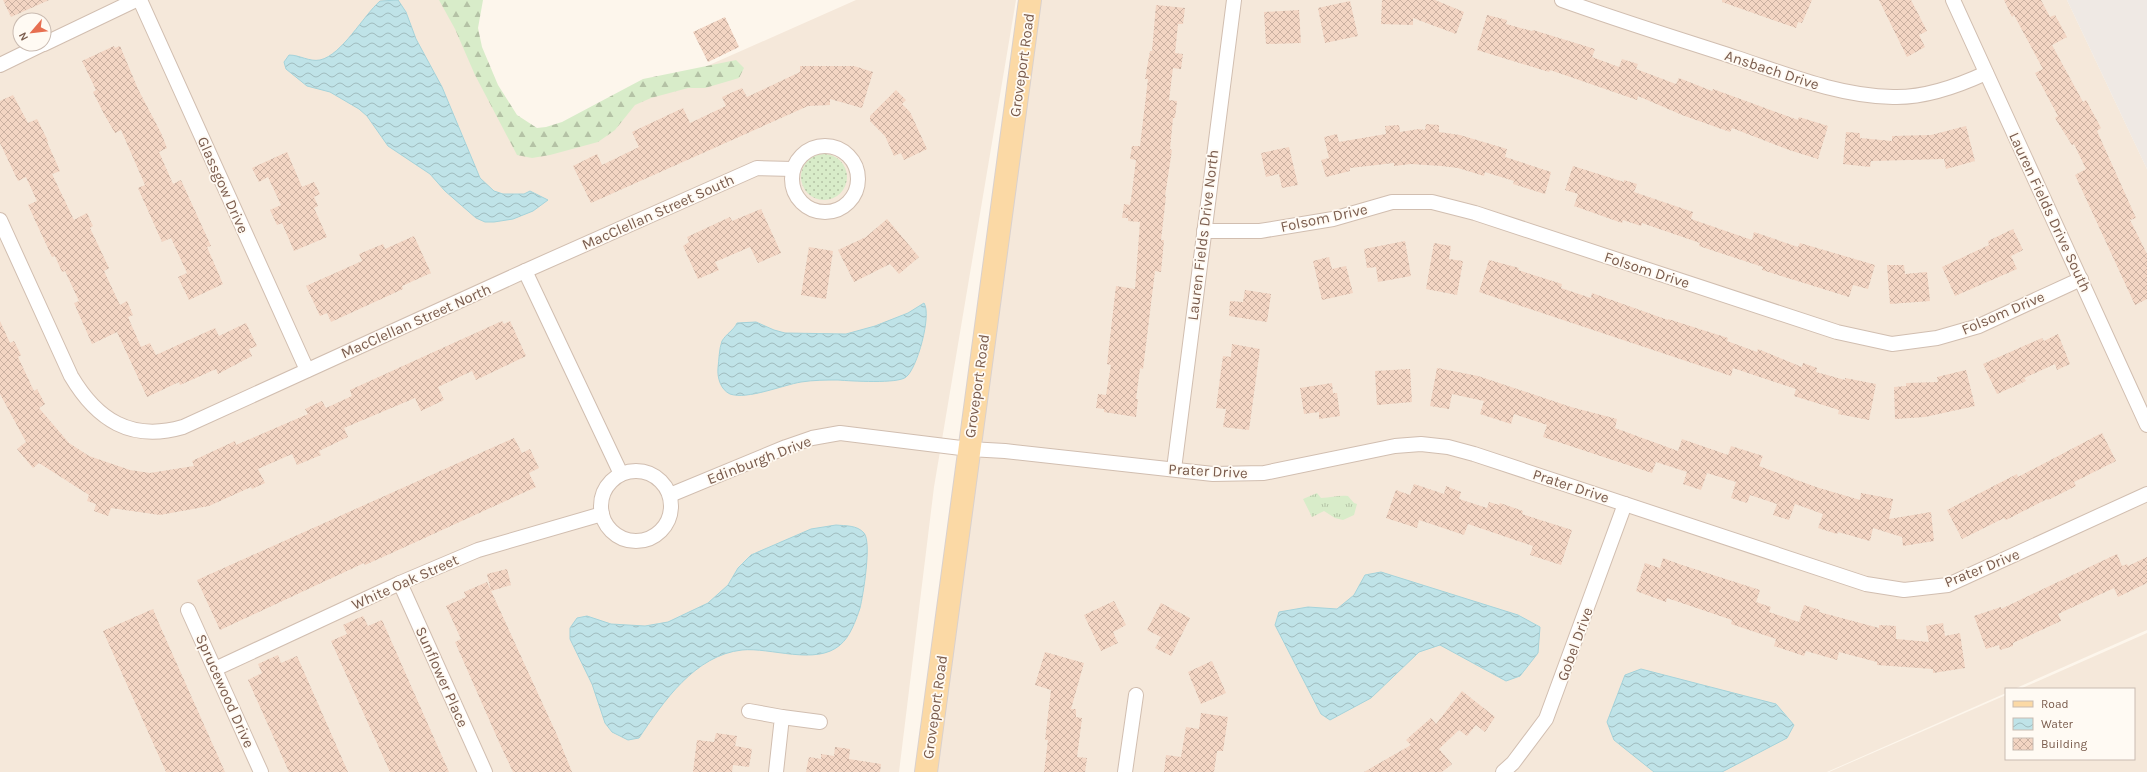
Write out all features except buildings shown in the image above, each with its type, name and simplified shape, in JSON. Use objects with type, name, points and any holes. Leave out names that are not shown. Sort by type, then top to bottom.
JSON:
[{"type":"main road","name":"Groveport Road","points":[[926,772],[968,449],[1030,0]]},
{"type":"street","points":[[52,40],[136,0]]},
{"type":"street","name":"Glassgow Drive","points":[[140,0],[307,370]]},
{"type":"street","name":"Lauren Fields Drive North","points":[[1174,469],[1234,0]]},
{"type":"street","name":"Ansbach Drive","points":[[1562,0],[1817,85],[1871,96],[1894,97],[1933,91],[1961,85],[1986,73]]},
{"type":"street","name":"Lauren Fields Drive South","points":[[1953,0],[2147,425]]},
{"type":"street","points":[[0,65],[27,52]]},
{"type":"street","points":[[828,146],[842,150],[853,160],[858,174],[857,189],[850,202],[838,210],[823,212],[809,208],[798,198],[793,184],[793,169],[801,156],[813,148],[828,146]]},
{"type":"street","name":"MacClellan Street South","points":[[525,271],[757,168],[793,169]]},
{"type":"street","name":"Folsom Drive","points":[[1204,231],[1260,231],[1333,219],[1392,202],[1432,202],[1475,213],[1837,332],[1892,344],[1938,338],[1979,326],[2081,279]]},
{"type":"street","points":[[0,220],[74,382],[82,395],[96,410],[124,427],[153,433],[165,432],[183,427],[307,370]]},
{"type":"street","points":[[525,271],[621,474]]},
{"type":"street","name":"MacClellan Street North","points":[[307,370],[525,271]]},
{"type":"street","name":"Edinburgh Drive","points":[[670,495],[786,447],[812,438],[840,433],[968,449]]},
{"type":"street","name":"Prater Drive","points":[[968,449],[1213,474],[1264,473],[1364,451],[1421,444],[1448,447],[1474,454],[1866,584],[1904,590],[1948,584],[2147,494]]},
{"type":"street","points":[[632,471],[644,472],[656,476],[664,484],[670,495],[672,506],[667,522],[656,535],[646,540],[635,541],[619,536],[607,525],[602,514],[601,502],[604,491],[611,481],[621,474],[632,471]]},
{"type":"street","name":"Gobel Drive","points":[[1503,772],[1512,763],[1546,719],[1625,504]]},
{"type":"street","name":"White Oak Street","points":[[215,669],[400,583],[478,550],[602,514]]},
{"type":"street","name":"Sunflower Place","points":[[400,583],[484,772]]},
{"type":"street","name":"Sprucewood Drive","points":[[188,610],[261,772]]},
{"type":"street","points":[[1126,772],[1136,695]]},
{"type":"street","points":[[749,711],[820,722]]},
{"type":"street","points":[[776,772],[782,717]]},
{"type":"shaded area","points":[[0,0],[455,0],[522,148],[856,0],[1016,0],[934,487],[899,772],[0,772]]},
{"type":"shaded area","points":[[1033,0],[2067,0],[2147,169],[2147,630],[2016,688],[2005,688],[2005,693],[1827,772],[936,772]]},
{"type":"shaded area","points":[[2067,0],[2147,0],[2147,169]]},
{"type":"shaded area","points":[[2147,633],[2147,772],[1829,772],[2005,695],[2005,760],[2135,760],[2135,688],[2022,688]]},
{"type":"green space","points":[[439,0],[483,0],[478,28],[482,47],[498,85],[517,115],[537,128],[562,122],[643,79],[736,60],[744,68],[739,78],[705,88],[688,88],[651,98],[635,105],[615,130],[598,142],[550,155],[532,158],[517,155],[475,75],[455,29]]},
{"type":"green space","points":[[824,154],[837,158],[843,164],[847,177],[843,190],[837,196],[824,200],[811,196],[805,190],[801,177],[805,164],[811,158]]},
{"type":"green space","points":[[1317,493],[1321,498],[1348,496],[1354,503],[1357,504],[1354,515],[1343,520],[1335,518],[1324,511],[1312,517],[1303,499]]},
{"type":"water","points":[[398,0],[406,12],[416,39],[442,87],[480,178],[494,191],[503,194],[524,194],[530,191],[548,200],[533,211],[513,219],[494,222],[485,222],[476,218],[445,191],[430,174],[388,146],[367,116],[359,109],[330,92],[307,86],[286,69],[284,62],[289,55],[316,60],[328,57],[344,43],[380,1]]},
{"type":"water","points":[[924,303],[926,309],[925,330],[919,353],[910,372],[906,377],[901,379],[894,381],[874,382],[824,380],[801,382],[746,395],[730,394],[724,390],[720,383],[718,372],[721,344],[737,323],[756,322],[785,333],[846,334],[875,326],[908,313]]},
{"type":"water","points":[[836,525],[851,526],[861,530],[866,538],[867,547],[866,569],[860,608],[855,623],[844,642],[830,651],[818,654],[806,655],[742,650],[725,654],[709,661],[682,682],[639,738],[628,740],[612,732],[605,723],[592,684],[570,639],[570,628],[577,618],[587,616],[611,624],[645,626],[668,622],[708,603],[728,585],[738,568],[751,555],[811,529]]},
{"type":"water","points":[[1381,572],[1518,615],[1540,627],[1538,653],[1520,676],[1506,681],[1440,645],[1419,652],[1371,698],[1330,720],[1321,714],[1275,625],[1279,612],[1308,607],[1337,609],[1354,595],[1365,575]]},
{"type":"water","points":[[1641,669],[1776,704],[1794,725],[1787,738],[1722,772],[1654,772],[1614,740],[1607,722],[1625,675]]}]
